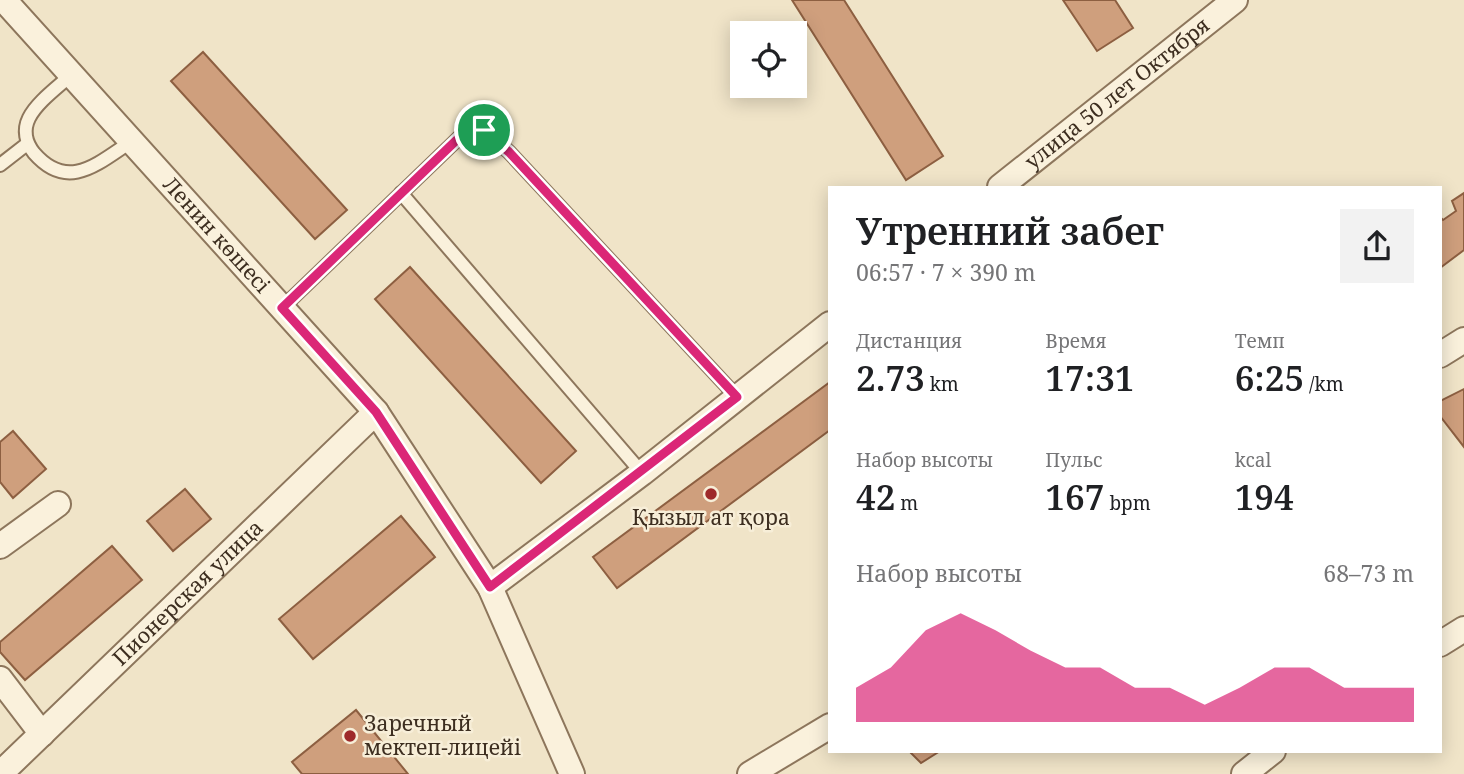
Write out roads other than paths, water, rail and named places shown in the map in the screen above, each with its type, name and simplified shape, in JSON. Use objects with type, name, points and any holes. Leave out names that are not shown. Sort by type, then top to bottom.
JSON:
[{"type":"street","name":"Ленин көшесі","points":[[4,0],[376,412],[490,587],[572,774]]},
{"type":"street","name":"улица 50 лет Октября","points":[[1001,186],[1235,0]]},
{"type":"street","points":[[490,587],[642,473],[828,326]]},
{"type":"street","points":[[1442,354],[1464,340]]},
{"type":"street","name":"Пионерская улица","points":[[0,774],[376,412]]},
{"type":"street","points":[[0,546],[58,503]]},
{"type":"street","points":[[1442,643],[1464,629]]},
{"type":"street","points":[[0,679],[42,734]]},
{"type":"street","points":[[750,774],[828,727]]},
{"type":"street","points":[[1244,774],[1270,753]]},
{"type":"lane","points":[[71,75],[30,115],[26,125],[27,144],[47,167],[67,174],[79,172],[132,141]]},
{"type":"lane","points":[[282,308],[467,130],[484,130],[509,152],[737,397]]},
{"type":"lane","points":[[0,165],[27,144]]},
{"type":"lane","points":[[401,193],[642,473]]},
{"type":"place","name":"Қызыл ат қора","points":[[711,494]]},
{"type":"place","name":"Заречный мектеп-лицейі","points":[[350,736]]}]
